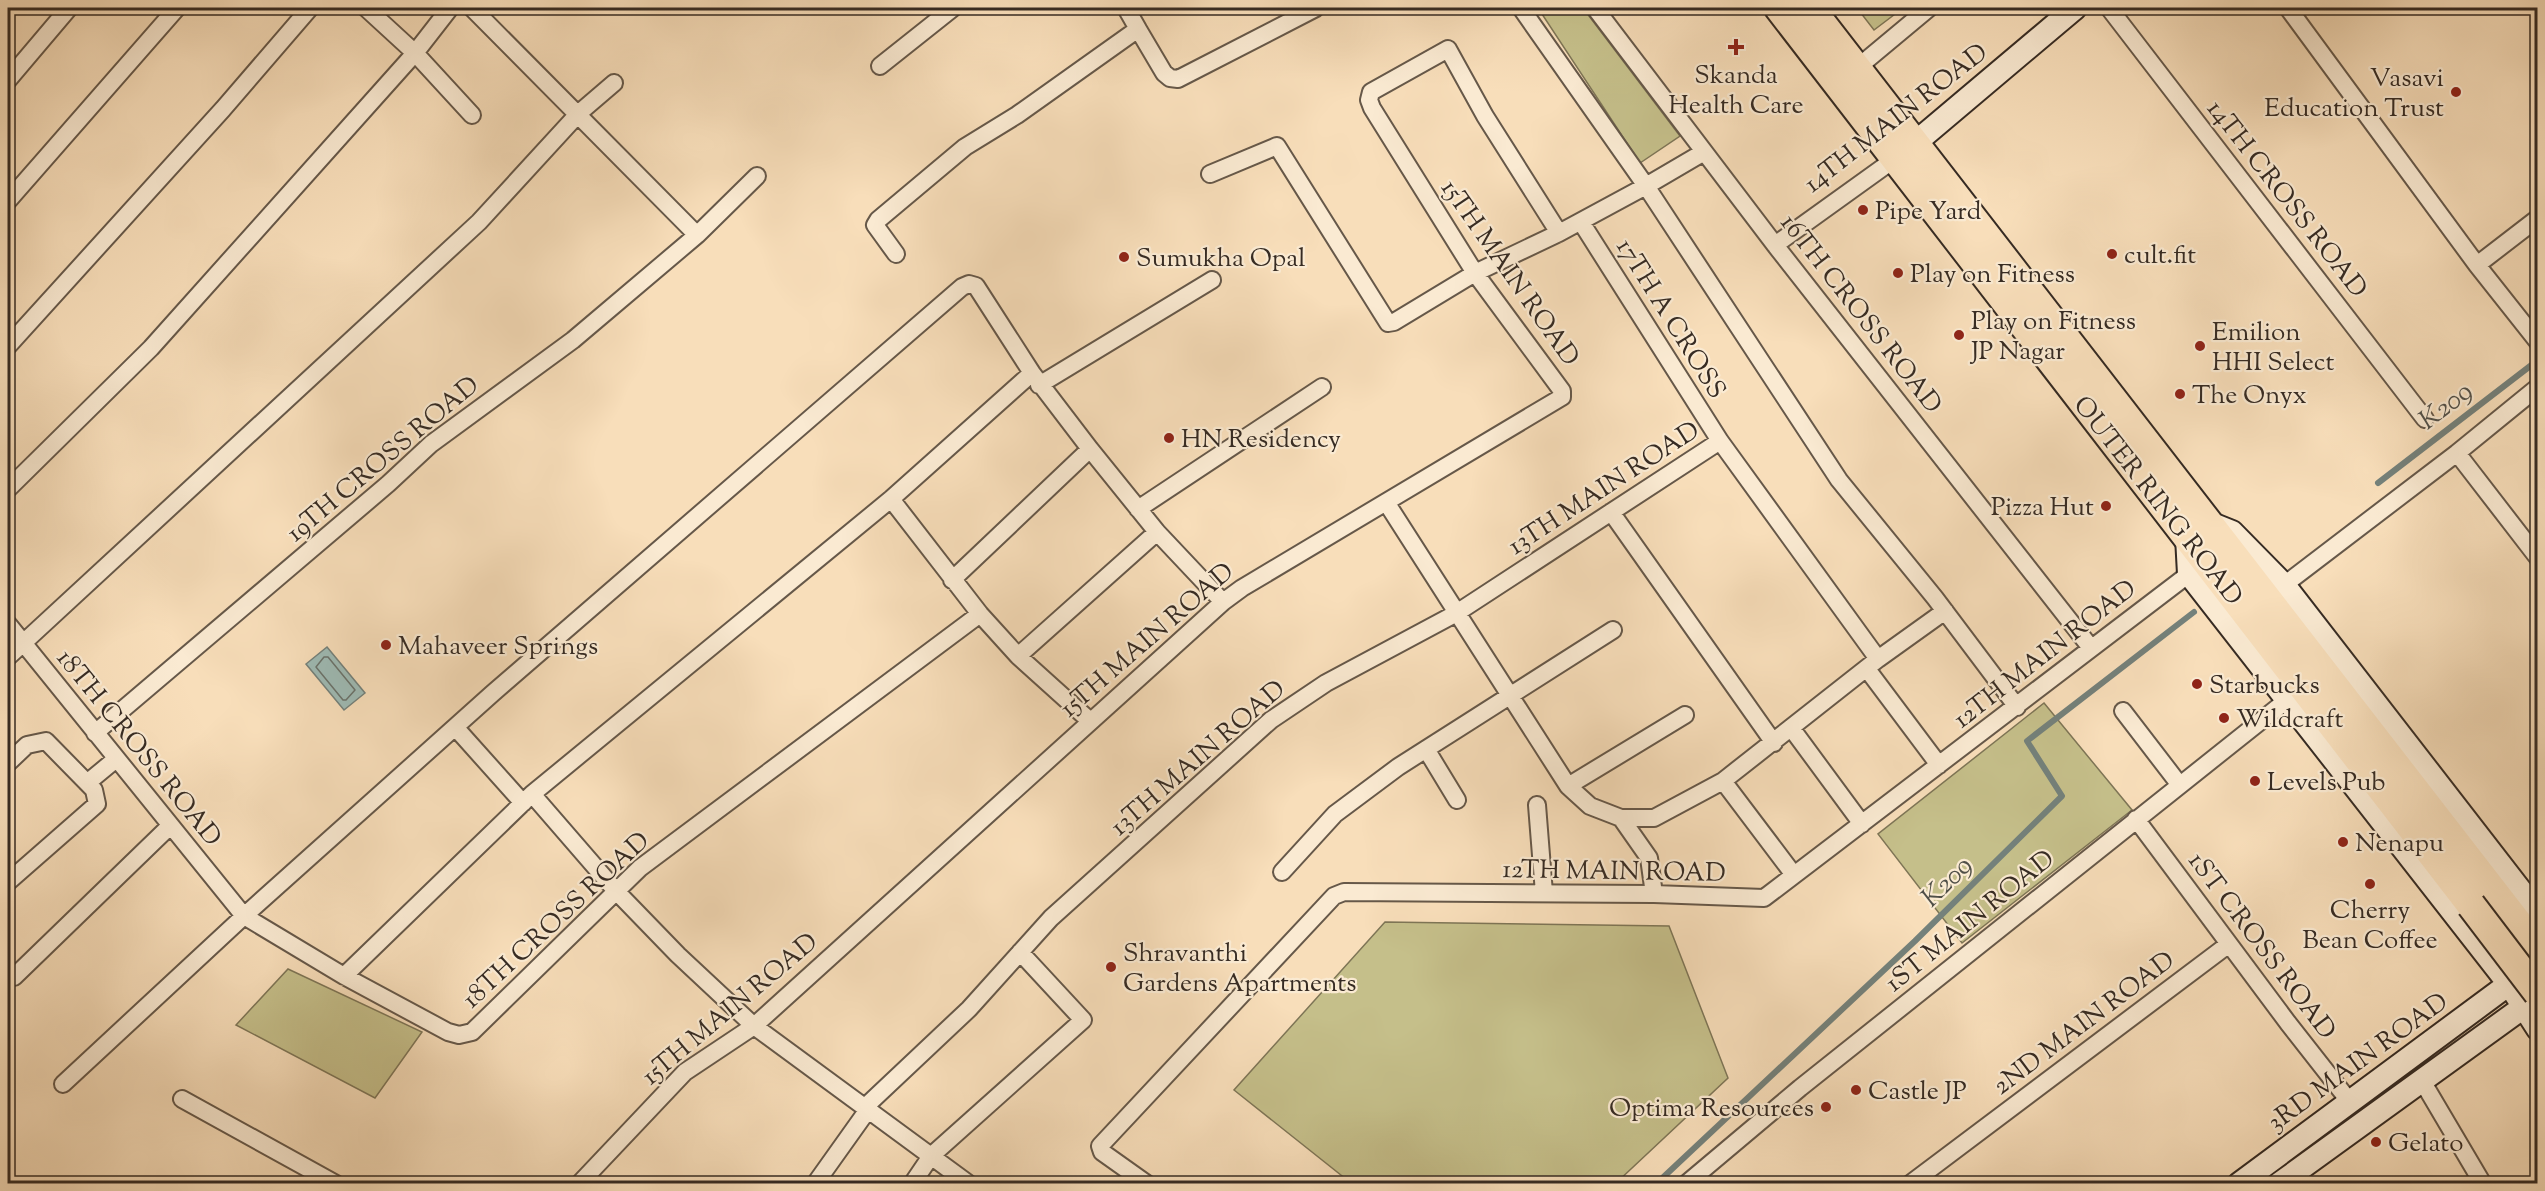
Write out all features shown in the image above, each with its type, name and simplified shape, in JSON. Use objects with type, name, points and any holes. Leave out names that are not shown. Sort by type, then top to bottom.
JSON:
[{"type":"highway","name":"OUTER RING ROAD","points":[[1779,8],[1906,150],[2481,897],[2538,949]]},
{"type":"highway","name":"OUTER RING ROAD","points":[[1810,8],[1857,68],[1906,150]]},
{"type":"highway","name":"OUTER RING ROAD","points":[[2481,897],[2533,999]]},
{"type":"main road","name":"14TH MAIN ROAD","points":[[1906,150],[2075,8]]},
{"type":"main road","points":[[2197,529],[2189,574],[2509,984],[2533,999],[2538,1029]]},
{"type":"main road","name":"OUTER RING ROAD","points":[[2197,529],[2232,532],[2284,585],[2538,913]]},
{"type":"main road","name":"3RD MAIN ROAD","points":[[2239,1184],[2509,984],[2538,966]]},
{"type":"main road","name":"3RD MAIN ROAD","points":[[2279,1184],[2533,999]]},
{"type":"street","points":[[8,80],[69,8]]},
{"type":"street","points":[[8,201],[177,8]]},
{"type":"street","points":[[8,346],[223,109],[310,8]]},
{"type":"street","points":[[366,8],[415,53],[472,115]]},
{"type":"street","points":[[8,489],[151,348],[415,53],[450,8]]},
{"type":"street","points":[[472,8],[579,113],[697,235]]},
{"type":"street","points":[[1126,8],[1164,73],[1170,78],[1178,79],[1316,8]]},
{"type":"street","points":[[1521,8],[1646,186],[1839,480],[1945,611],[2017,707]]},
{"type":"street","name":"16TH CROSS ROAD","points":[[1594,8],[1775,245],[2091,648]]},
{"type":"street","points":[[1857,68],[1929,8]]},
{"type":"street","name":"14TH CROSS ROAD","points":[[2109,8],[2425,419]]},
{"type":"street","points":[[2288,8],[2477,266],[2538,342]]},
{"type":"street","points":[[880,66],[942,11]]},
{"type":"street","points":[[896,254],[878,231],[875,225],[878,220],[965,147],[1017,115],[1138,29]]},
{"type":"street","name":"15TH MAIN ROAD","points":[[579,1184],[685,1072],[754,1026],[1089,720],[1223,602],[1242,588],[1562,397],[1562,391],[1475,273],[1369,100],[1371,92],[1448,49],[1485,116],[1559,233]]},
{"type":"street","points":[[8,657],[479,222],[579,113],[614,83]]},
{"type":"street","points":[[1210,174],[1277,146],[1388,323],[1394,322],[1475,273],[1581,222],[1704,152]]},
{"type":"street","name":"14TH MAIN ROAD","points":[[1775,245],[1906,150]]},
{"type":"street","name":"19TH CROSS ROAD","points":[[95,733],[388,484],[431,444],[573,340],[697,235],[757,176]]},
{"type":"street","points":[[2477,266],[2538,218]]},
{"type":"street","name":"17TH A CROSS","points":[[1581,222],[1720,441],[1873,664],[1939,765]]},
{"type":"street","points":[[344,976],[527,799],[1036,379],[1212,280]]},
{"type":"street","points":[[63,1084],[244,916],[455,727],[962,287],[969,284],[976,286],[1036,379],[1090,450],[1157,532],[1223,602]]},
{"type":"street","points":[[1138,509],[1322,387]]},
{"type":"street","points":[[2284,585],[2457,453],[2538,387]]},
{"type":"street","name":"13TH MAIN ROAD","points":[[815,1184],[867,1111],[865,1107],[969,1008],[1051,918],[1271,720],[1326,684],[1455,614],[1720,441]]},
{"type":"street","points":[[952,580],[1090,450]]},
{"type":"street","points":[[2457,453],[2538,558]]},
{"type":"street","points":[[891,499],[980,614],[1018,656],[1089,720]]},
{"type":"street","points":[[1386,502],[1455,614],[1511,694],[1568,786],[1590,806],[1621,818],[1654,818],[1723,781],[1945,611]]},
{"type":"street","points":[[1611,512],[1774,743]]},
{"type":"street","points":[[1018,656],[1157,532]]},
{"type":"street","name":"12TH MAIN ROAD","points":[[1146,1184],[1102,1152],[1100,1146],[1334,896],[1344,892],[1544,893],[1654,894],[1761,899],[2017,707],[2189,574]]},
{"type":"street","name":"18TH CROSS ROAD","points":[[8,624],[244,916],[344,976],[447,1032],[459,1035],[472,1032],[640,868],[980,614]]},
{"type":"street","points":[[1282,872],[1335,814],[1426,748],[1613,630]]},
{"type":"street","name":"1ST MAIN ROAD","points":[[1686,1184],[1800,1088],[2287,700]]},
{"type":"street","points":[[2123,711],[2179,784]]},
{"type":"street","points":[[1568,786],[1685,715]]},
{"type":"street","points":[[455,727],[678,955],[754,1026],[969,1184]]},
{"type":"street","points":[[1792,729],[1862,824]]},
{"type":"street","points":[[8,763],[27,745],[46,741],[94,790],[97,804],[8,882]]},
{"type":"street","points":[[1426,748],[1457,800]]},
{"type":"street","points":[[87,783],[116,759]]},
{"type":"street","points":[[1723,781],[1794,875]]},
{"type":"street","points":[[1537,805],[1544,893]]},
{"type":"street","points":[[1621,818],[1649,858],[1654,894]]},
{"type":"street","name":"1ST CROSS ROAD","points":[[2136,819],[2350,1102]]},
{"type":"street","points":[[14,977],[170,826]]},
{"type":"street","name":"2ND MAIN ROAD","points":[[1910,1184],[2229,944]]},
{"type":"street","points":[[912,1184],[931,1156],[1083,1020],[1020,952]]},
{"type":"street","points":[[2421,1079],[2483,1184]]},
{"type":"street","points":[[182,1099],[336,1184]]},
{"type":"shaded area","points":[[1538,8],[1583,8],[1680,136],[1640,163]]},
{"type":"shaded area","points":[[1857,8],[1903,8],[1874,30]]},
{"type":"shaded area","points":[[2044,703],[2132,810],[1962,943],[1878,834]]},
{"type":"shaded area","points":[[1385,922],[1669,926],[1728,1078],[1616,1183],[1351,1183],[1234,1090]]},
{"type":"shaded area","points":[[288,969],[422,1032],[375,1098],[236,1025]]},
{"type":"water","name":"Mahaveer Springs","points":[[327,647],[365,693],[344,710],[306,664]]},
{"type":"waterway","name":"K209","points":[[2378,483],[2538,360]]},
{"type":"waterway","name":"K209","points":[[1656,1184],[1915,941],[2062,796],[2027,741],[2194,612]]},
{"type":"place","name":"Skanda Health Care","points":[[1736,47]]},
{"type":"place","name":"Vasavi Education Trust","points":[[2456,92]]},
{"type":"place","name":"Pipe Yard","points":[[1863,210]]},
{"type":"place","name":"cult.fit","points":[[2112,254]]},
{"type":"place","name":"Sumukha Opal","points":[[1124,257]]},
{"type":"place","name":"Play on Fitness","points":[[1898,273]]},
{"type":"place","name":"Play on Fitness JP Nagar","points":[[1959,335]]},
{"type":"place","name":"Emilion HHI Select","points":[[2200,346]]},
{"type":"place","name":"The Onyx","points":[[2180,394]]},
{"type":"place","name":"HN Residency","points":[[1169,438]]},
{"type":"place","name":"Pizza Hut","points":[[2106,506]]},
{"type":"place","name":"Mahaveer Springs","points":[[386,645]]},
{"type":"place","name":"Starbucks","points":[[2197,684]]},
{"type":"place","name":"Wildcraft","points":[[2224,718]]},
{"type":"place","name":"Levels Pub","points":[[2255,781]]},
{"type":"place","name":"Nenapu","points":[[2343,842]]},
{"type":"place","name":"Cherry Bean Coffee","points":[[2370,884]]},
{"type":"place","name":"Shravanthi Gardens Apartments","points":[[1111,967]]},
{"type":"place","name":"Castle JP","points":[[1856,1090]]},
{"type":"place","name":"Optima Resources","points":[[1826,1107]]},
{"type":"place","name":"Gelato","points":[[2376,1142]]}]
